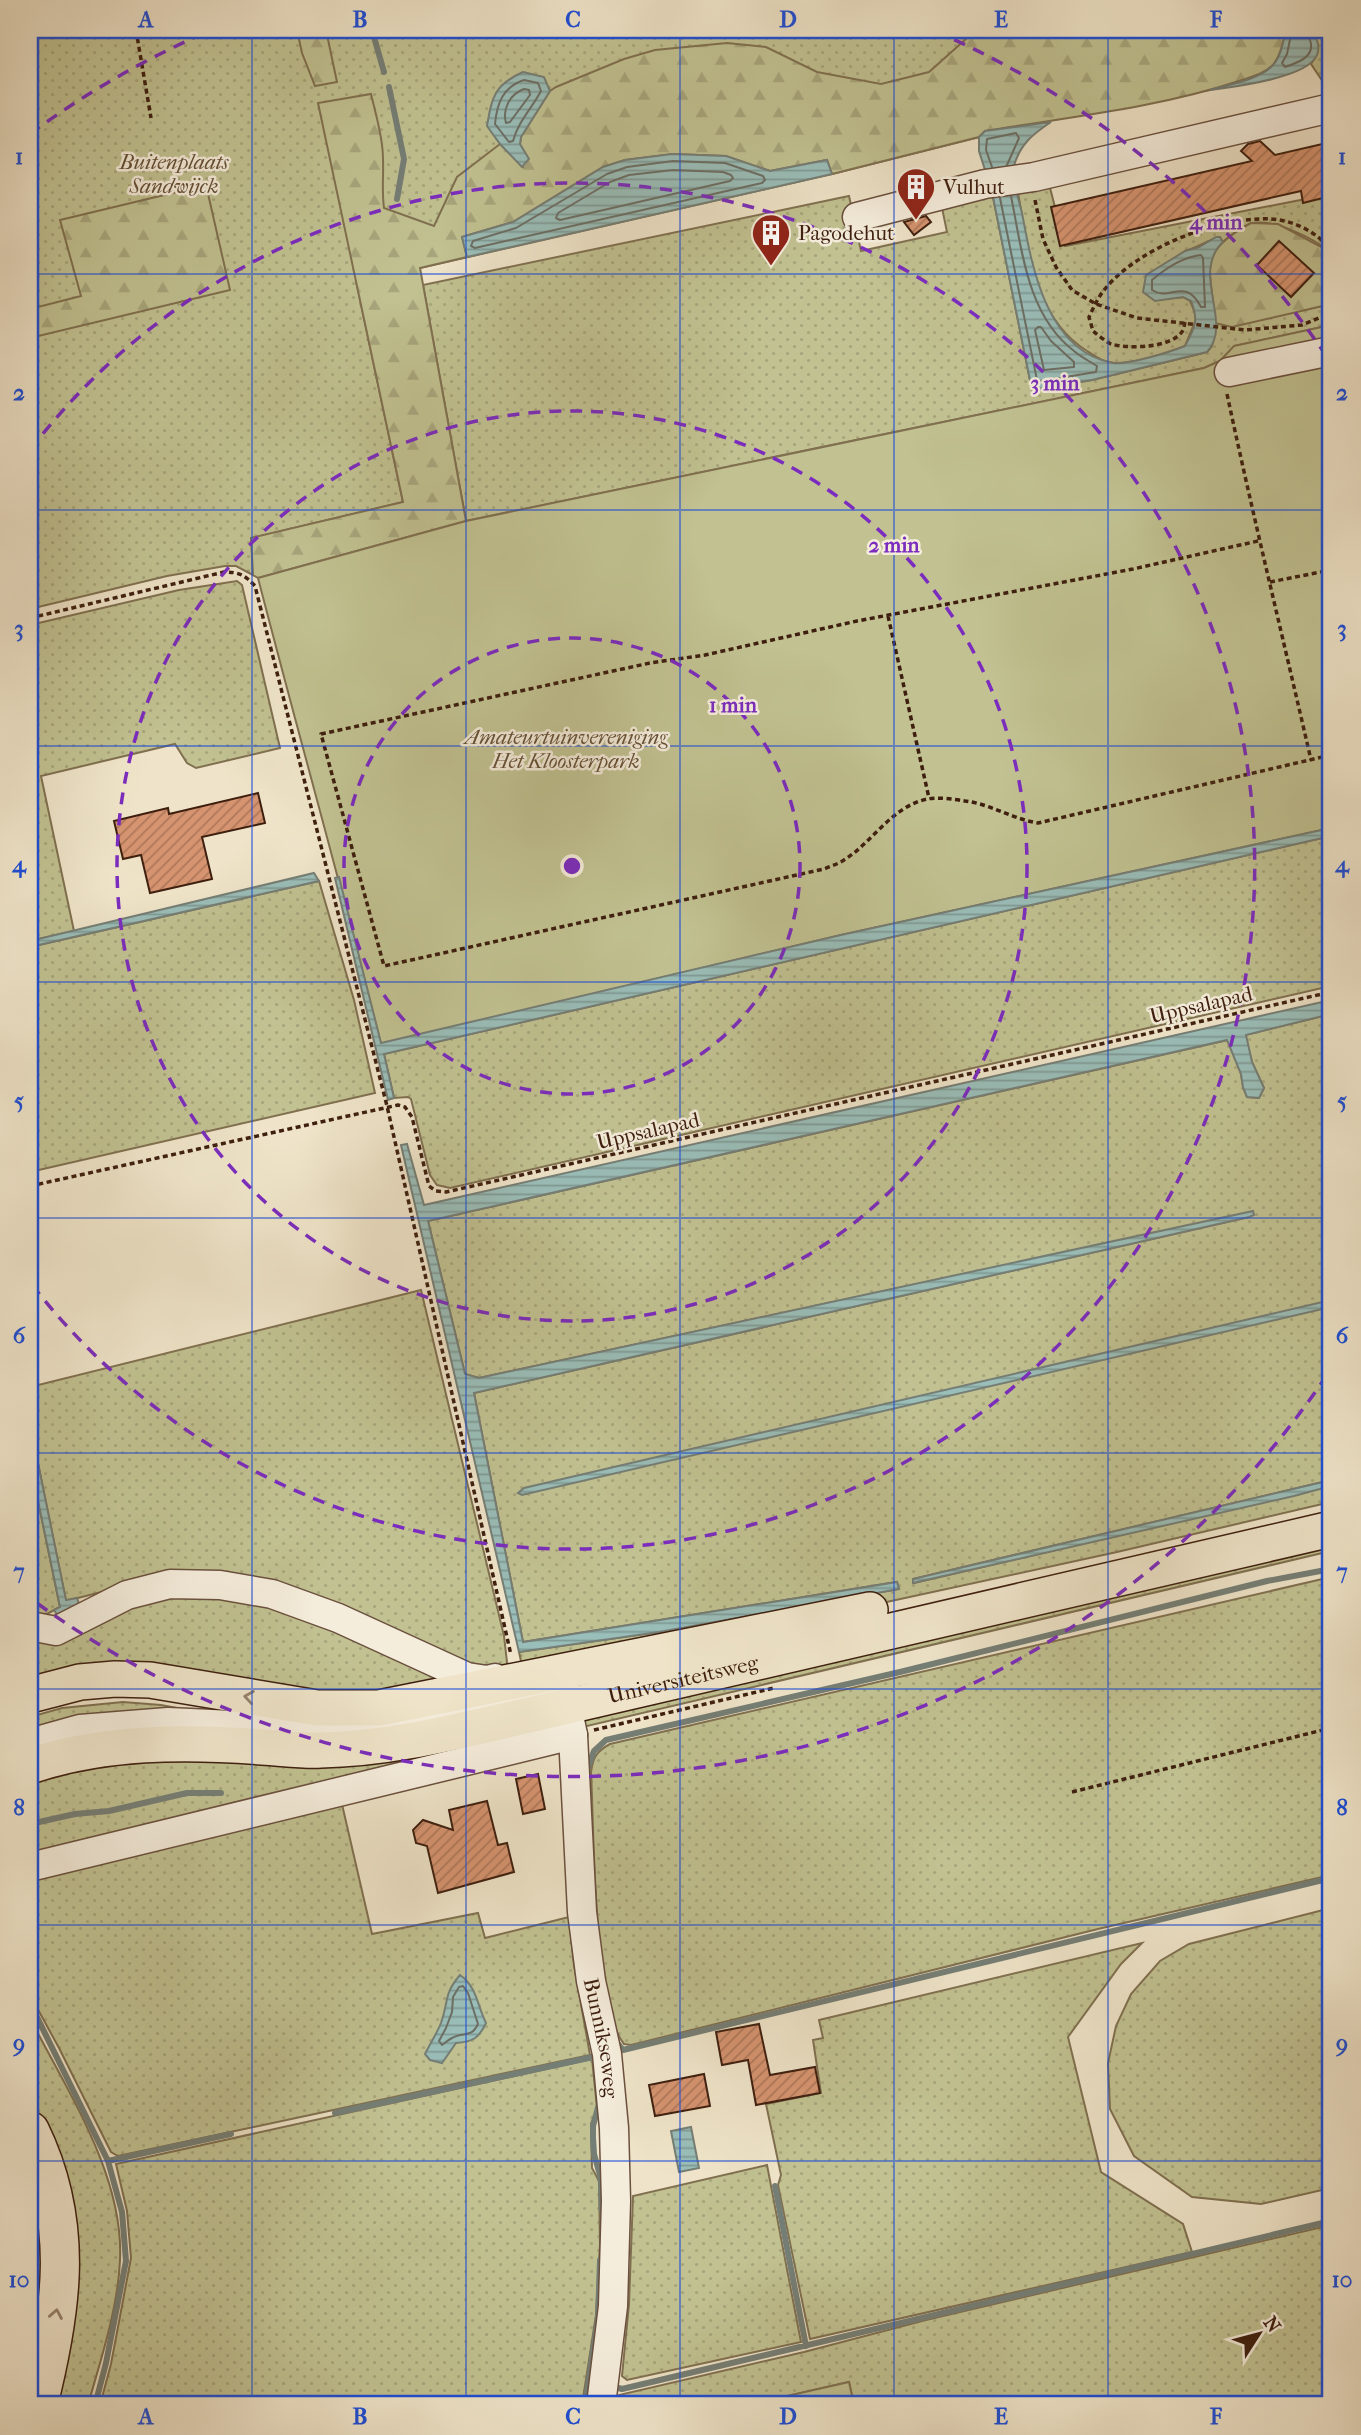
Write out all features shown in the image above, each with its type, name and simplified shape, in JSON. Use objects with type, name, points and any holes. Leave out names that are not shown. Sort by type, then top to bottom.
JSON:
[{"type":"highway","points":[[30,2131],[51,2188],[57,2214],[61,2287],[38,2405]]},
{"type":"main road","name":"Universiteitsweg","points":[[566,1701],[944,1595],[1331,1506]]},
{"type":"main road","name":"Universiteitsweg","points":[[30,1695],[80,1682],[115,1679],[150,1680],[317,1708],[379,1707],[520,1693],[566,1701],[1331,1529]]},
{"type":"main road","name":"Universiteitsweg","points":[[30,1766],[58,1757],[129,1746],[261,1747],[298,1751],[347,1749],[412,1740],[520,1693]]},
{"type":"street","points":[[857,217],[985,184],[1026,178],[1331,108]]},
{"type":"street","points":[[1229,372],[1331,351]]},
{"type":"street","name":"Universiteitsweg","points":[[566,1701],[673,1669],[1331,1517]]},
{"type":"street","points":[[30,1626],[56,1631],[127,1595],[170,1584],[220,1585],[272,1594],[338,1618],[467,1677],[487,1680],[520,1693]]},
{"type":"street","name":"Universiteitsweg","points":[[30,1742],[80,1729],[168,1722],[344,1728],[520,1693]]},
{"type":"street","points":[[30,1867],[566,1701]]},
{"type":"street","name":"Bunnikseweg","points":[[566,1701],[582,1912],[591,1981],[607,2054],[617,2201],[613,2306],[601,2405]]},
{"type":"path","points":[[136,30],[151,118]]},
{"type":"path","points":[[1026,178],[1043,239],[1055,267],[1072,290],[1096,304],[1137,318],[1245,330],[1302,325],[1331,313]]},
{"type":"path","points":[[1185,323],[1181,333],[1168,341],[1150,346],[1129,347],[1109,343],[1093,331],[1089,317],[1105,288],[1147,255],[1174,240],[1239,221],[1272,219],[1300,225],[1327,244],[1331,250]]},
{"type":"path","points":[[1229,372],[1226,387],[1258,541],[1311,760]]},
{"type":"path","points":[[1258,541],[1133,569],[857,621],[705,655],[650,663],[321,734],[384,966],[824,869],[844,860],[883,824],[910,805],[929,798],[968,801],[997,809],[1019,820],[1038,824],[1331,755]]},
{"type":"path","points":[[1270,582],[1331,570]]},
{"type":"path","points":[[30,618],[224,572],[237,572],[255,586],[387,1106],[520,1693]]},
{"type":"path","points":[[888,616],[929,798]]},
{"type":"path","name":"Uppsalapad","points":[[387,1106],[405,1107],[409,1111],[429,1185],[436,1191],[446,1192],[1331,992]]},
{"type":"path","points":[[30,1186],[387,1106]]},
{"type":"path","points":[[1072,1792],[1331,1728]]},
{"type":"green space","name":"Buitenplaats Sandwijck","points":[[30,30],[1286,30],[1210,90],[985,131],[979,137],[832,174],[356,281],[403,502],[252,538],[253,575],[236,566],[225,566],[167,576],[30,609]]},
{"type":"green space","points":[[297,30],[326,30],[337,82],[315,86],[302,53]]},
{"type":"green space","points":[[976,30],[1286,30],[1278,57],[1265,71],[1177,98],[985,131],[979,137],[832,174],[827,160],[770,171],[726,156],[673,154],[625,160],[603,167],[513,222],[462,237],[467,257],[420,268],[466,521],[258,578],[253,575],[251,538],[403,502],[318,103],[371,94],[382,145],[384,208],[434,226],[457,177],[500,144],[523,166],[521,137],[550,91],[624,59],[655,50],[727,43],[766,47],[817,72],[881,84],[929,72]]},
{"type":"green space","points":[[1311,30],[1331,30],[1331,94],[1311,64],[1317,47]]},
{"type":"green space","points":[[1048,180],[1065,246],[1331,194],[1331,253],[1281,226],[1259,223],[1243,227],[1223,242],[1216,238],[1185,251],[1173,298],[1183,297],[1190,301],[1197,317],[1185,346],[1125,363],[1101,360],[1069,337],[1054,319],[1035,278],[1017,187]]},
{"type":"green space","points":[[206,185],[230,290],[30,338],[30,309],[81,296],[60,220]]},
{"type":"green space","points":[[992,192],[1032,390],[1092,380],[1207,352],[1212,346],[1215,323],[1233,326],[1331,304],[1331,325],[1235,346],[1220,361],[1204,368],[466,521],[423,285],[849,196],[861,251],[947,232],[941,203]]},
{"type":"green space","points":[[1251,223],[1278,224],[1331,253],[1331,304],[1232,327],[1215,323],[1210,264],[1221,244]]},
{"type":"green space","name":"Amateurtuinvereniging Het Kloosterpark","points":[[1331,325],[1331,828],[841,935],[381,1044],[258,578],[466,521],[1204,368],[1220,361],[1234,346]]},
{"type":"green space","points":[[237,581],[242,585],[280,748],[196,768],[187,763],[175,744],[41,776],[74,931],[30,941],[30,625],[179,590]]},
{"type":"green space","points":[[1331,836],[1331,986],[450,1188],[437,1185],[430,1175],[411,1099],[394,1098],[384,1054]]},
{"type":"green space","points":[[319,881],[354,1000],[375,1093],[30,1172],[30,947]]},
{"type":"green space","points":[[1331,1014],[1331,1480],[913,1579],[914,1583],[1331,1486],[1331,1502],[822,1616],[523,1670],[519,1652],[659,1632],[899,1589],[897,1582],[523,1642],[474,1393],[1249,1217],[1253,1212],[479,1378],[465,1374],[428,1221],[1228,1040],[1247,1097],[1259,1098],[1264,1088],[1252,1062],[1245,1035]]},
{"type":"green space","points":[[421,1290],[504,1636],[508,1671],[493,1673],[339,1609],[125,1586],[66,1601],[30,1424],[30,1387]]},
{"type":"green space","points":[[30,1462],[60,1607],[30,1623]]},
{"type":"green space","points":[[1331,1534],[1331,1551],[583,1727],[586,1717]]},
{"type":"green space","points":[[1331,1577],[1331,1875],[1098,1929],[631,2045],[624,2044],[614,2024],[606,1994],[597,1915],[591,1772],[596,1755],[610,1744]]},
{"type":"green space","points":[[196,1593],[284,1608],[450,1677],[383,1696],[30,1681],[30,1639],[131,1604]]},
{"type":"green space","points":[[123,1702],[161,1705],[219,1716],[30,1737],[30,1717],[62,1708]]},
{"type":"green space","points":[[554,1725],[30,1858],[30,1782],[132,1759]]},
{"type":"green space","points":[[341,1800],[372,1934],[478,1913],[485,1938],[569,1917],[574,1965],[590,2055],[118,2156],[111,2152],[30,1995],[30,1876]]},
{"type":"green space","points":[[1331,1908],[1331,2188],[1261,2204],[1192,2197],[1134,2156],[1110,2109],[1108,2063],[1116,2026],[1131,1994],[1160,1961],[1189,1944]]},
{"type":"green space","points":[[1142,1943],[1121,1964],[1068,2037],[1101,2172],[1183,2224],[1192,2252],[810,2339],[778,2185],[781,2175],[766,2104],[821,2093],[813,2040],[823,2038],[819,2020]]},
{"type":"green space","points":[[30,2018],[90,2134],[113,2197],[119,2228],[120,2260],[116,2297],[88,2405],[54,2405],[56,2153],[30,2095]]},
{"type":"green space","points":[[592,2059],[597,2108],[591,2124],[592,2168],[599,2181],[600,2244],[596,2315],[582,2405],[100,2405],[111,2364],[131,2258],[127,2211],[116,2164]]},
{"type":"green space","points":[[30,2164],[50,2245],[30,2404]]},
{"type":"green space","points":[[767,2165],[801,2342],[627,2380],[622,2376],[629,2304],[633,2196]]},
{"type":"green space","points":[[1331,2225],[1331,2405],[854,2405],[849,2382],[748,2405],[615,2405],[619,2395]]},
{"type":"green space","points":[[849,2382],[854,2405],[748,2405]]},
{"type":"water","points":[[1286,30],[1311,30],[1318,48],[1311,63],[1300,70],[1269,80],[1210,90],[1266,71],[1278,58]]},
{"type":"water","points":[[523,72],[544,77],[550,91],[521,137],[520,144],[529,159],[522,167],[487,126],[493,100],[500,87]]},
{"type":"water","points":[[1051,122],[1033,135],[1024,146],[1013,171],[1031,257],[1046,303],[1057,324],[1072,342],[1090,355],[1113,363],[1160,355],[1185,346],[1195,324],[1191,301],[1183,297],[1155,301],[1143,292],[1146,275],[1185,251],[1220,237],[1223,242],[1214,254],[1210,268],[1216,327],[1214,340],[1207,352],[1092,380],[1032,390],[992,192],[979,151],[979,137],[985,131]]},
{"type":"water","points":[[672,154],[726,156],[770,171],[827,160],[832,174],[467,257],[462,237],[513,222],[603,167],[625,160]]},
{"type":"water","points":[[1331,828],[1331,836],[384,1054],[394,1098],[388,1100],[335,878],[339,877],[381,1043],[841,935]]},
{"type":"water","points":[[314,873],[319,881],[30,947],[30,941]]},
{"type":"water","points":[[1331,1000],[1331,1014],[1246,1035],[1252,1062],[1264,1088],[1259,1098],[1247,1097],[1227,1040],[428,1221],[465,1374],[479,1378],[1253,1211],[1254,1215],[474,1393],[523,1642],[897,1582],[899,1589],[659,1632],[519,1652],[401,1145],[407,1144],[424,1205]]},
{"type":"water","points":[[1331,1300],[1331,1307],[522,1495],[518,1493],[524,1488]]},
{"type":"water","points":[[30,1424],[66,1600],[77,1598],[80,1607],[59,1618],[54,1610],[60,1607],[30,1462]]},
{"type":"water","points":[[1331,1480],[1331,1486],[1294,1496],[913,1583],[913,1579]]},
{"type":"water","points":[[460,1975],[473,1991],[486,2023],[475,2038],[456,2043],[442,2063],[430,2060],[425,2054],[441,2023],[451,1988]]},
{"type":"water","points":[[691,2127],[699,2168],[679,2172],[671,2131]]},
{"type":"building","points":[[1260,141],[1275,155],[1331,142],[1331,196],[1303,203],[1301,191],[1060,246],[1051,207],[1252,161],[1241,151],[1248,144]]},
{"type":"building","points":[[926,216],[931,222],[914,235],[904,222]]},
{"type":"building","points":[[1279,241],[1314,273],[1291,297],[1257,265]]},
{"type":"building","points":[[258,793],[265,823],[202,837],[212,879],[150,893],[141,855],[123,859],[114,821],[168,808],[169,814]]},
{"type":"building","points":[[538,1774],[545,1809],[523,1814],[516,1779]]},
{"type":"building","points":[[487,1801],[498,1845],[507,1843],[514,1872],[438,1893],[427,1846],[416,1843],[413,1830],[423,1820],[453,1830],[449,1810]]},
{"type":"building","points":[[759,2024],[770,2075],[815,2067],[820,2093],[756,2105],[748,2060],[722,2065],[716,2032]]},
{"type":"building","points":[[704,2074],[710,2106],[655,2116],[649,2085]]},
{"type":"waterway","points":[[372,30],[384,72]]},
{"type":"waterway","points":[[389,87],[404,159],[397,199]]},
{"type":"waterway","points":[[587,1770],[594,1751],[606,1740],[900,1672],[1267,1581],[1331,1569]]},
{"type":"waterway","points":[[30,1824],[75,1814],[109,1811],[187,1793],[221,1793]]},
{"type":"waterway","points":[[615,2040],[623,2050],[1331,1878]]},
{"type":"waterway","points":[[30,2003],[108,2161],[122,2212],[126,2261],[95,2405]]},
{"type":"waterway","points":[[335,2113],[593,2057]]},
{"type":"waterway","points":[[599,2104],[593,2137],[594,2154],[601,2179],[602,2210]]},
{"type":"waterway","points":[[108,2161],[231,2134]]},
{"type":"waterway","points":[[775,2186],[806,2346]]},
{"type":"waterway","points":[[614,2382],[615,2387],[622,2389],[1331,2221]]},
{"type":"waterway","points":[[585,2405],[598,2318],[600,2260]]},
{"type":"place","name":"Vulhut","points":[[916,221]]},
{"type":"place","name":"Pagodehut","points":[[771,267]]}]
